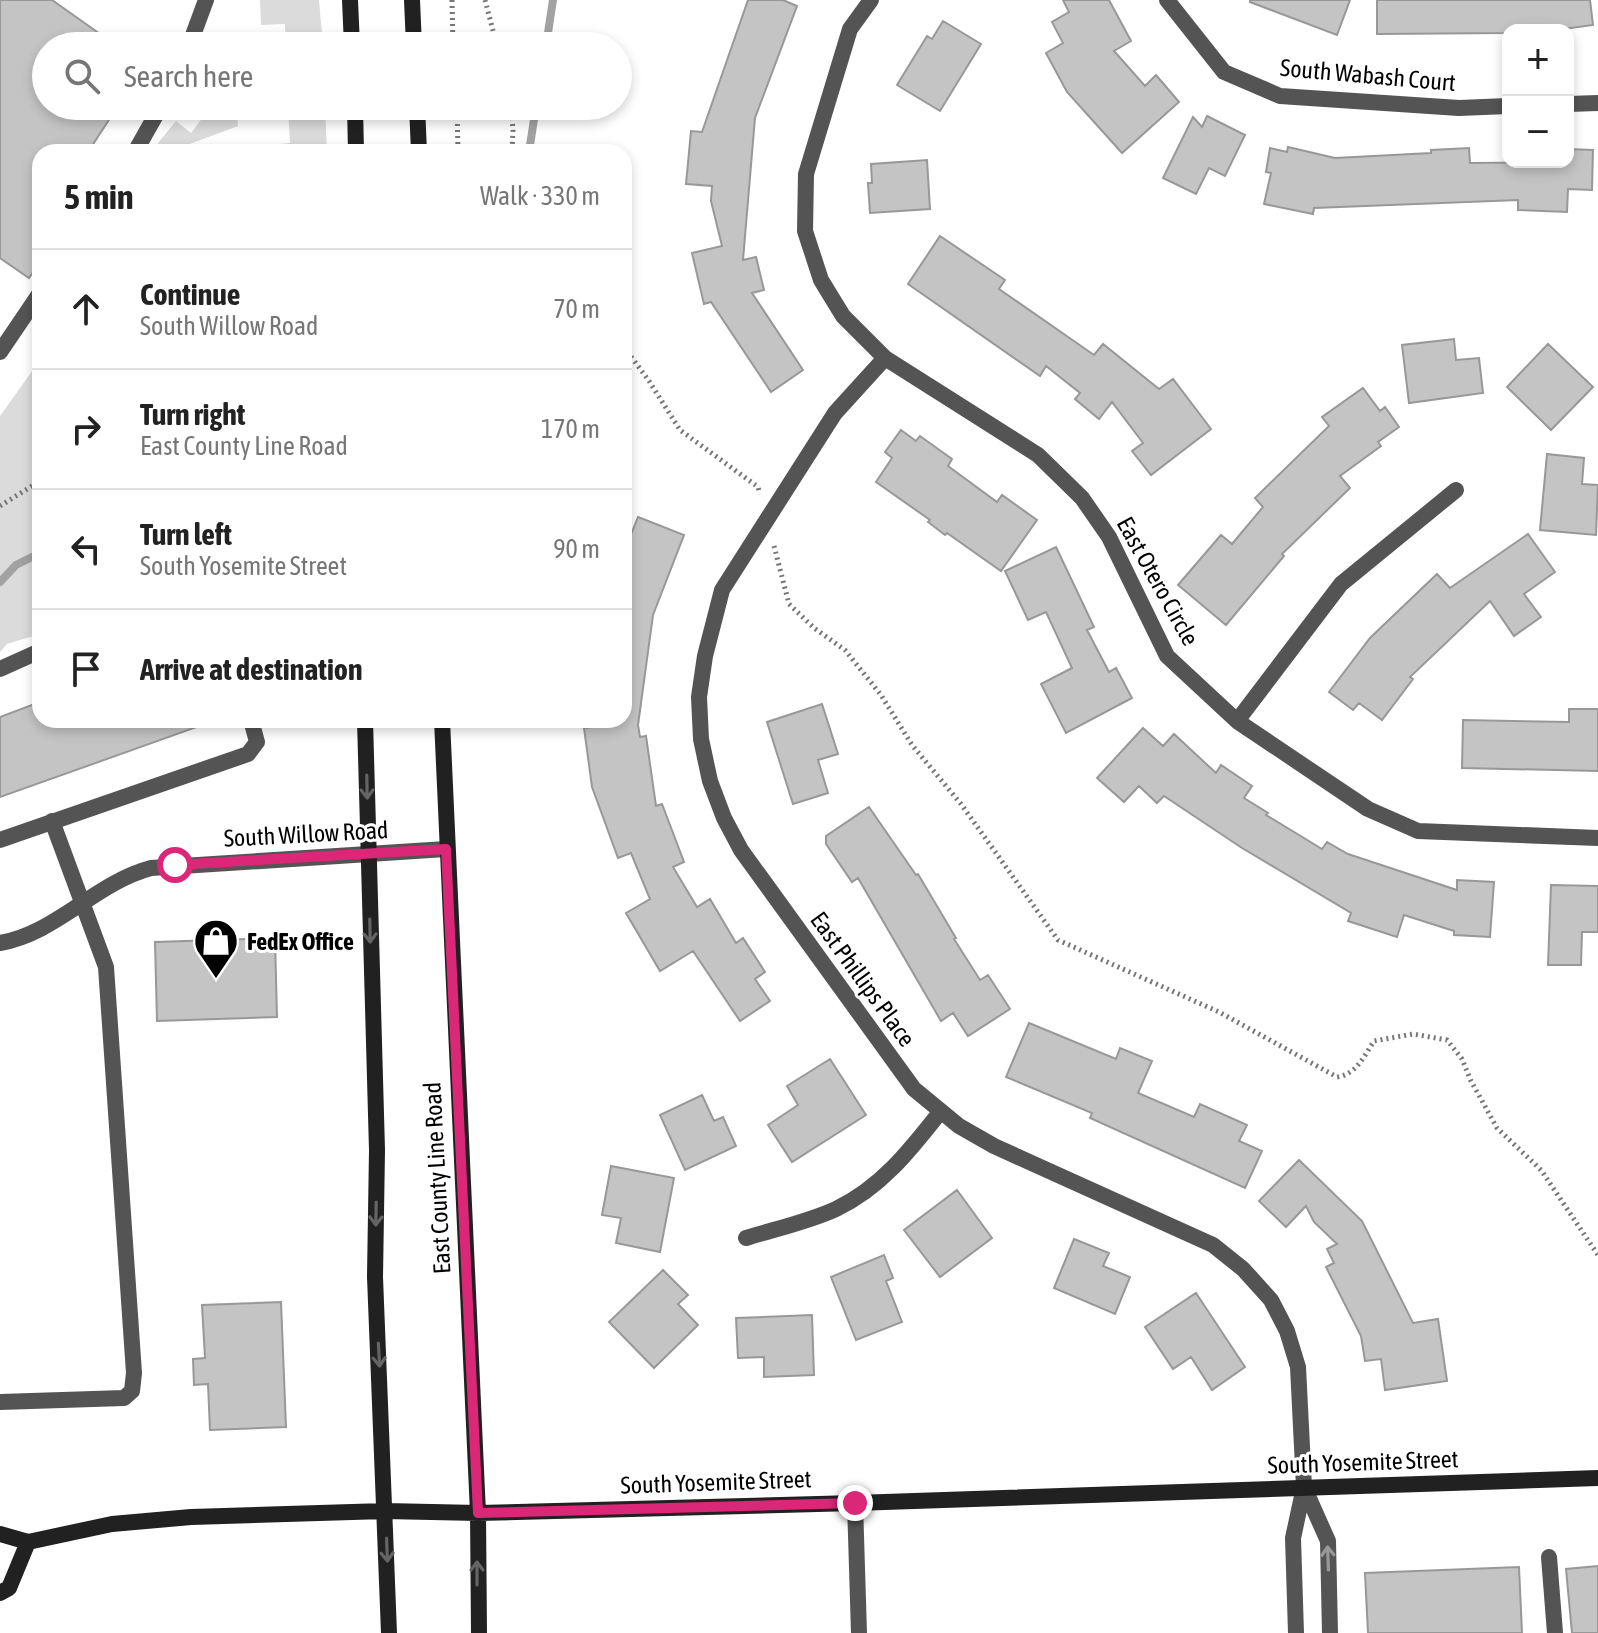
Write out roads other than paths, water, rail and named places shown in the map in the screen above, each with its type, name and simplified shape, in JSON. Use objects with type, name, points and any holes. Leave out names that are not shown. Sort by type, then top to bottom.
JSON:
[{"type":"main road","points":[[350,0],[351,32]]},
{"type":"main road","points":[[412,0],[413,32]]},
{"type":"main road","points":[[355,120],[356,144]]},
{"type":"main road","points":[[418,120],[419,144]]},
{"type":"main road","points":[[365,728],[377,1150],[375,1277],[389,1633]]},
{"type":"main road","name":"East County Line Road","points":[[442,728],[478,1513],[479,1633]]},
{"type":"main road","name":"South Yosemite Street","points":[[28,1542],[79,1529],[159,1519],[385,1511],[478,1513],[855,1503],[1598,1478]]},
{"type":"main road","points":[[0,1534],[28,1542],[9,1588],[0,1593]]},
{"type":"street","points":[[194,32],[206,0]]},
{"type":"street","name":"East Otero Circle","points":[[871,0],[850,29],[806,174],[805,231],[821,280],[843,316],[885,358],[1038,455],[1082,498],[1109,537],[1167,656],[1237,721],[1368,809],[1418,831],[1598,838]]},
{"type":"street","name":"South Wabash Court","points":[[1167,0],[1224,72],[1280,96],[1459,108],[1502,106]]},
{"type":"street","points":[[1574,104],[1598,103]]},
{"type":"street","points":[[140,144],[153,120]]},
{"type":"street","points":[[0,352],[7,325],[32,301]]},
{"type":"street","name":"East Phillips Place","points":[[885,358],[835,413],[722,590],[705,656],[699,697],[701,739],[710,781],[741,850],[914,1089],[959,1126],[994,1146],[1213,1245],[1243,1269],[1271,1300],[1287,1331],[1298,1367],[1304,1487],[1293,1538],[1296,1633]]},
{"type":"street","points":[[1237,721],[1341,584],[1456,490]]},
{"type":"street","points":[[0,669],[32,655]]},
{"type":"street","points":[[0,840],[248,754],[257,742],[253,728]]},
{"type":"street","points":[[0,1402],[124,1398],[132,1391],[134,1373],[106,967],[52,821]]},
{"type":"street","name":"South Willow Road","points":[[0,943],[26,936],[82,904],[103,887],[151,868],[446,849]]},
{"type":"street","points":[[746,1238],[834,1210],[860,1196],[903,1159],[941,1111]]},
{"type":"street","name":"East Phillips Place","points":[[1304,1487],[1328,1541],[1330,1633]]},
{"type":"street","points":[[855,1503],[859,1633]]},
{"type":"street","points":[[1549,1557],[1555,1633]]},
{"type":"waterway","points":[[548,32],[553,0]]},
{"type":"waterway","points":[[530,144],[534,120]]},
{"type":"waterway","points":[[0,582],[16,565],[32,557]]},
{"type":"place","name":"FedEx Office","points":[[216,980]]}]
